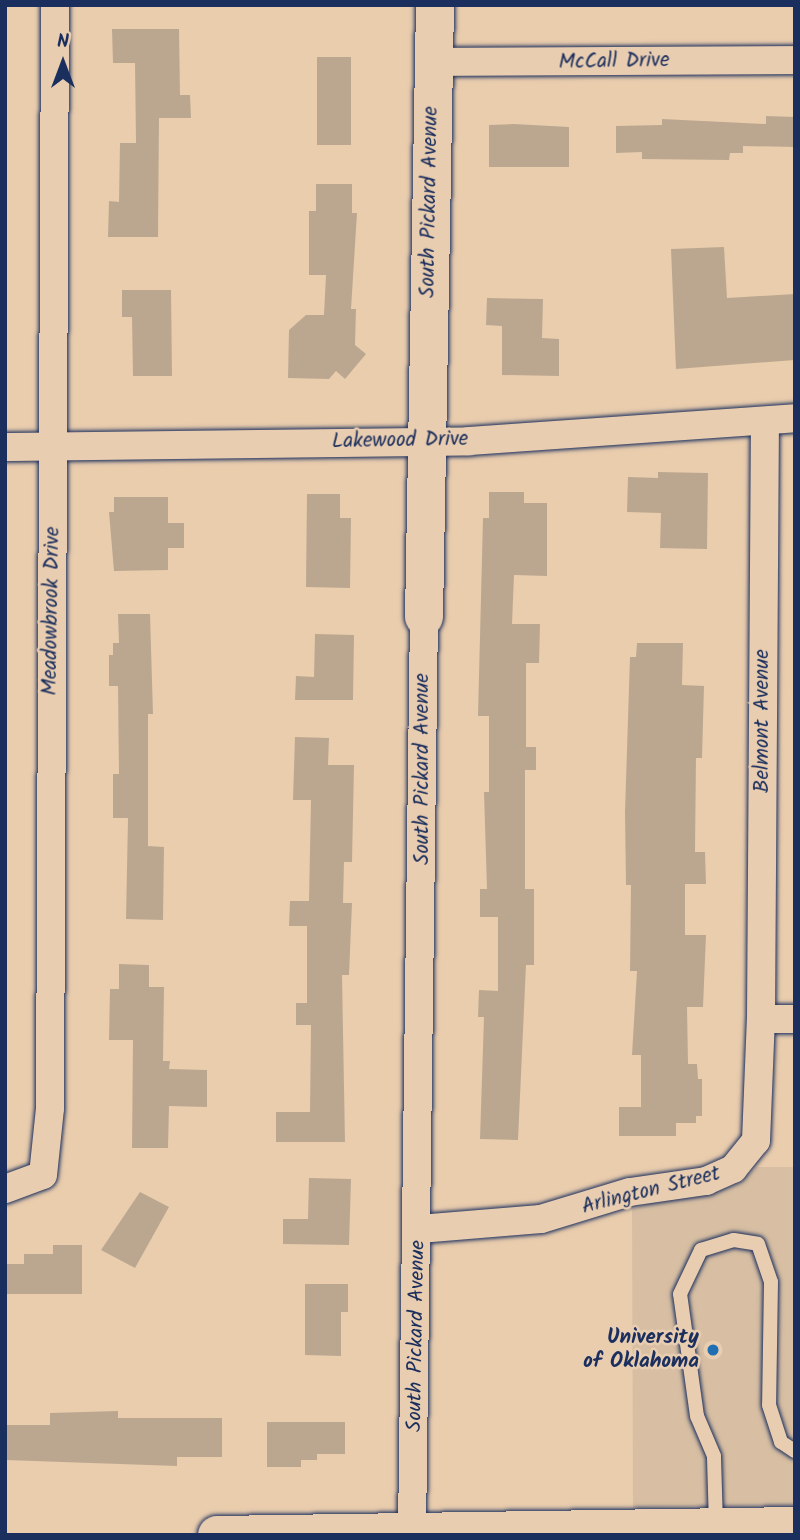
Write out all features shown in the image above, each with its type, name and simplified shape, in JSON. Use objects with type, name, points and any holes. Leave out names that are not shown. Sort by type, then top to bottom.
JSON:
[{"type":"street","name":"Meadowbrook Drive","points":[[5,1189],[43,1175],[50,1108],[55,5]]},
{"type":"street","name":"South Pickard Avenue","points":[[412,1532],[419,1228],[425,441],[435,5]]},
{"type":"street","name":"McCall Drive","points":[[433,62],[795,60]]},
{"type":"street","name":"Lakewood Drive","points":[[5,447],[425,441],[634,433],[795,418]]},
{"type":"street","name":"Belmont Avenue","points":[[761,1019],[765,422]]},
{"type":"street","points":[[761,1019],[795,1019]]},
{"type":"street","name":"Arlington Street","points":[[419,1228],[541,1219],[630,1192],[723,1176],[743,1161],[756,1141],[761,1019]]},
{"type":"street","points":[[217,1535],[589,1532],[716,1527],[780,1529]]},
{"type":"lane","points":[[716,1527],[714,1456],[697,1416],[680,1294],[701,1250],[734,1241],[758,1244],[771,1282],[769,1405],[781,1442],[795,1451]]},
{"type":"shaded area","name":"University of Oklahoma","points":[[757,1167],[795,1167],[795,1505],[633,1507],[632,1209],[669,1198],[716,1193],[740,1183]]},
{"type":"building","points":[[112,29],[179,29],[180,95],[190,95],[191,118],[159,118],[158,237],[108,237],[109,201],[119,202],[120,143],[136,143],[135,63],[113,63]]},
{"type":"building","points":[[317,57],[351,57],[351,145],[317,145]]},
{"type":"building","points":[[766,116],[795,117],[795,147],[743,146],[743,153],[730,153],[729,160],[642,159],[642,152],[616,153],[616,126],[662,125],[662,119],[766,124]]},
{"type":"building","points":[[489,125],[569,127],[569,167],[489,167]]},
{"type":"building","points":[[316,184],[352,184],[352,213],[357,213],[351,309],[356,309],[355,345],[366,354],[345,379],[336,371],[329,379],[288,378],[289,330],[306,315],[324,315],[326,275],[309,275],[309,211],[316,211]]},
{"type":"building","points":[[724,247],[727,298],[795,294],[795,360],[676,369],[671,249]]},
{"type":"building","points":[[122,290],[171,290],[172,376],[133,376],[132,317],[122,317]]},
{"type":"building","points":[[487,298],[543,299],[542,338],[559,339],[559,376],[502,375],[502,326],[486,325]]},
{"type":"building","points":[[658,472],[708,473],[707,549],[660,548],[661,513],[627,512],[628,477],[658,478]]},
{"type":"building","points":[[489,492],[524,492],[524,503],[547,503],[547,576],[514,575],[512,624],[540,624],[539,663],[526,663],[526,747],[536,747],[536,770],[525,770],[525,889],[534,889],[534,965],[526,965],[518,1140],[480,1139],[484,1017],[478,1017],[479,990],[498,991],[498,917],[480,917],[480,889],[487,889],[484,792],[489,792],[489,716],[478,716],[483,518],[489,518]]},
{"type":"building","points":[[307,494],[340,494],[340,518],[351,518],[350,588],[306,587]]},
{"type":"building","points":[[114,497],[168,497],[168,523],[184,523],[184,548],[168,548],[168,570],[114,571],[109,512],[114,512]]},
{"type":"building","points":[[118,614],[150,614],[153,714],[148,714],[148,846],[164,847],[163,920],[126,919],[128,818],[113,818],[113,774],[119,774],[118,686],[109,686],[109,655],[113,655],[113,643],[119,643]]},
{"type":"building","points":[[315,634],[354,635],[353,700],[295,700],[296,676],[314,677]]},
{"type":"building","points":[[637,643],[683,643],[682,685],[704,686],[702,758],[696,758],[695,852],[705,852],[706,884],[685,884],[685,935],[706,935],[703,1007],[687,1007],[688,1064],[697,1064],[698,1079],[702,1079],[702,1116],[696,1116],[696,1123],[676,1123],[676,1136],[619,1136],[619,1107],[641,1107],[641,1055],[632,1055],[637,971],[630,971],[631,885],[626,885],[625,812],[630,657],[636,657]]},
{"type":"building","points":[[295,737],[329,738],[328,765],[354,765],[352,862],[344,862],[343,903],[352,903],[349,975],[342,975],[345,1142],[276,1142],[276,1112],[310,1112],[311,1025],[296,1025],[296,1003],[307,1003],[307,926],[289,926],[290,901],[309,901],[311,800],[293,800]]},
{"type":"building","points":[[119,964],[149,965],[149,987],[164,987],[163,1061],[170,1061],[169,1069],[207,1070],[207,1107],[169,1106],[168,1148],[132,1148],[133,1040],[109,1040],[110,989],[119,989]]},
{"type":"building","points":[[309,1178],[351,1179],[349,1245],[283,1244],[283,1219],[308,1219]]},
{"type":"building","points":[[140,1192],[169,1207],[135,1268],[101,1250]]},
{"type":"building","points":[[53,1245],[82,1245],[82,1294],[5,1294],[5,1264],[24,1264],[24,1254],[53,1254]]},
{"type":"building","points":[[305,1284],[348,1284],[348,1312],[341,1312],[341,1356],[305,1355]]},
{"type":"building","points":[[118,1411],[118,1418],[222,1418],[222,1457],[177,1457],[177,1466],[5,1460],[5,1425],[50,1425],[50,1413]]},
{"type":"building","points":[[267,1422],[345,1422],[345,1454],[317,1454],[317,1460],[301,1460],[301,1467],[267,1467]]},
{"type":"place","name":"University of Oklahoma","points":[[713,1350]]}]
